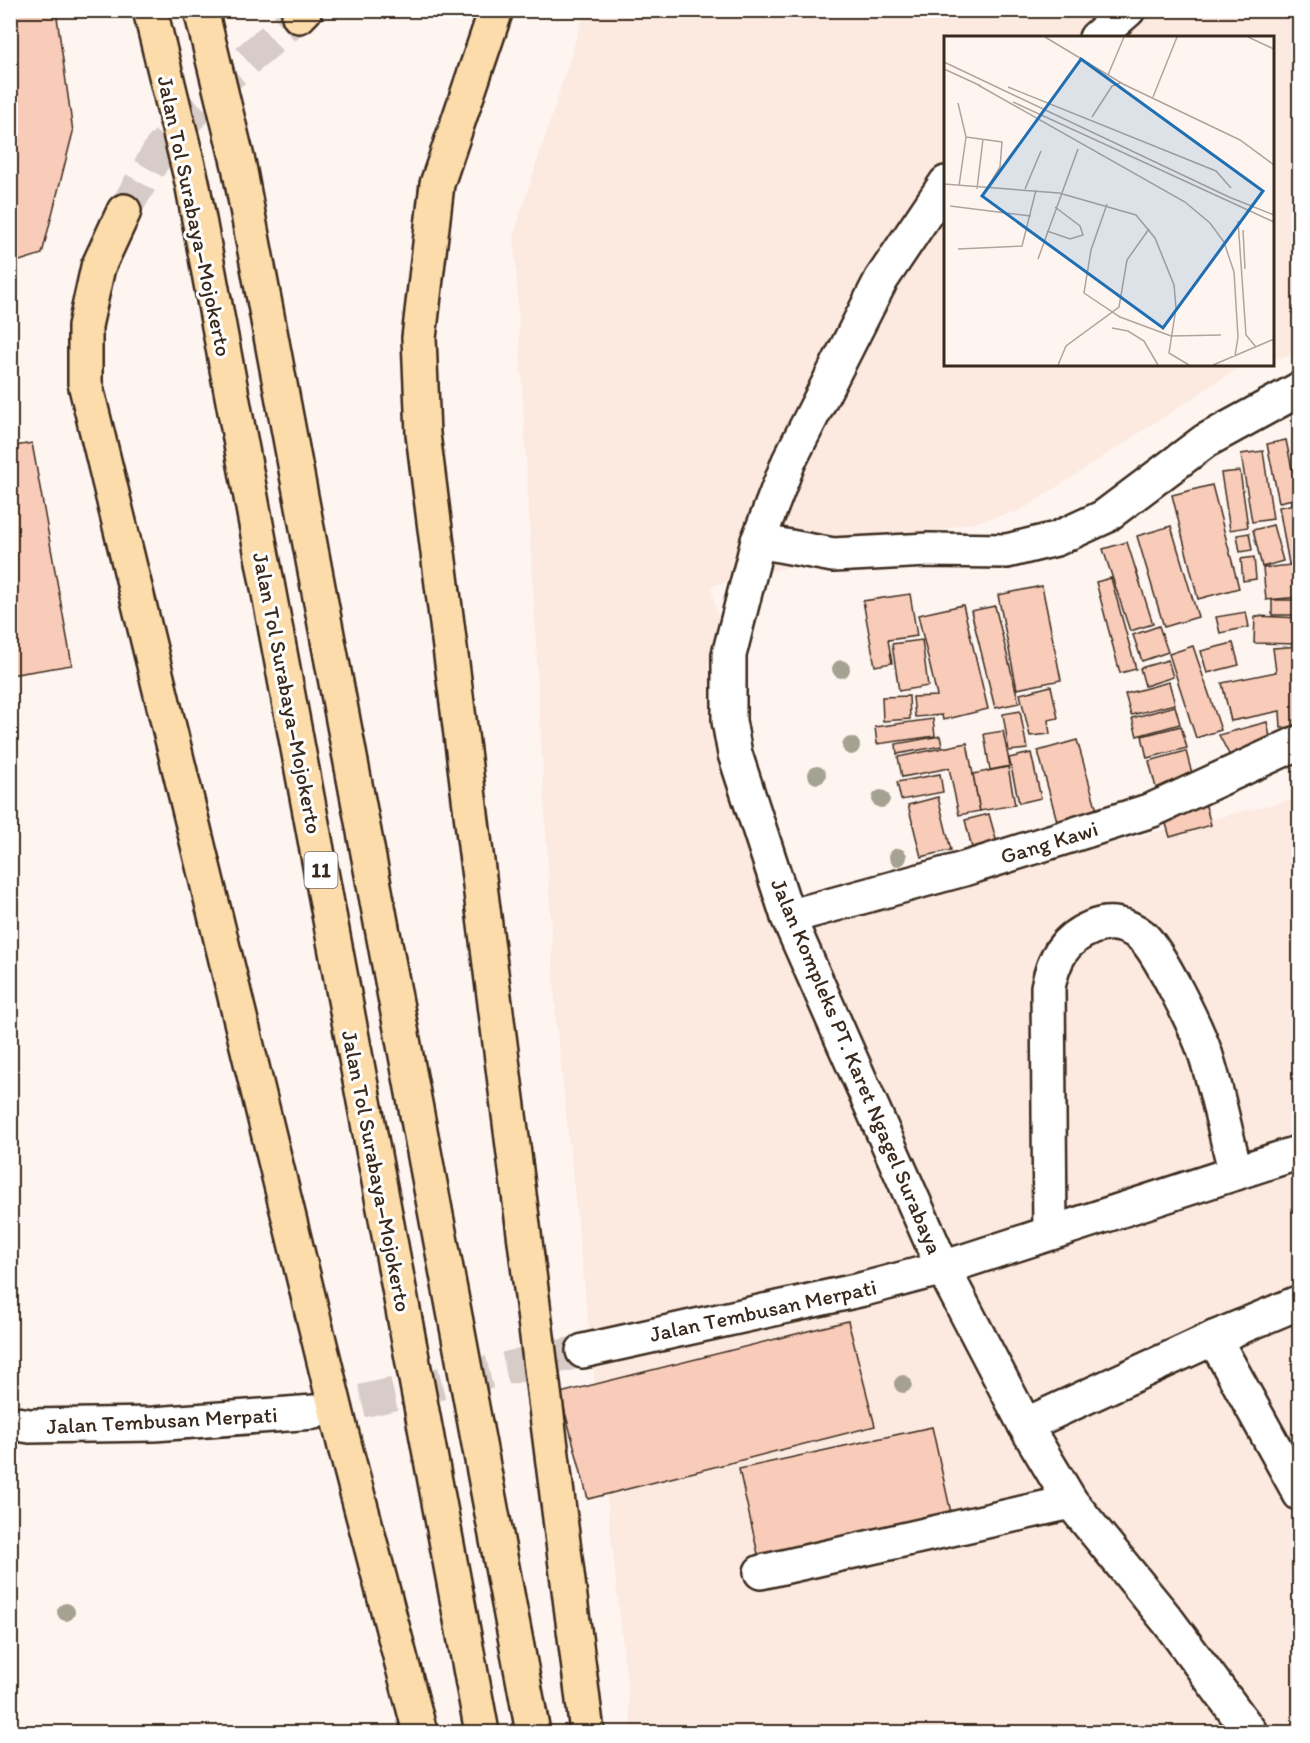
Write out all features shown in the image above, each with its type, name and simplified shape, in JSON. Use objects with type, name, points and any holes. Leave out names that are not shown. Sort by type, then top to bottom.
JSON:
[{"type":"highway","name":"Jalan Tol Surabaya–Mojokerto","points":[[150,10],[192,182],[482,1732]]},
{"type":"highway","name":"11","points":[[201,10],[239,165],[533,1732]]},
{"type":"highway","points":[[496,10],[437,184],[419,338],[423,434],[587,1732]]},
{"type":"highway","points":[[124,211],[98,267],[85,326],[85,383],[345,1447],[420,1732]]},
{"type":"street","points":[[1098,36],[1128,10]]},
{"type":"street","name":"Jalan Kompleks PT. Karet Ngagel Surabaya","points":[[944,185],[881,280],[789,461],[758,541],[729,655],[729,722],[735,754],[788,917],[943,1268],[1024,1425],[1071,1502],[1168,1621],[1250,1732]]},
{"type":"street","points":[[758,541],[833,555],[928,550],[1006,552],[1056,539],[1104,517],[1206,441],[1299,389]]},
{"type":"street","name":"Gang Kawi","points":[[788,917],[964,869],[1152,810],[1299,742]]},
{"type":"street","points":[[1050,1233],[1048,987],[1052,968],[1060,950],[1076,934],[1095,926],[1112,922],[1128,927],[1143,937],[1176,990],[1204,1052],[1236,1173]]},
{"type":"street","name":"Jalan Tembusan Merpati","points":[[583,1350],[864,1289],[943,1268],[1299,1152]]},
{"type":"street","points":[[1024,1425],[1214,1338],[1299,1302]]},
{"type":"street","points":[[1214,1338],[1299,1494]]},
{"type":"street","name":"Jalan Tembusan Merpati","points":[[10,1423],[30,1426],[154,1424],[314,1412]]},
{"type":"street","points":[[761,1572],[1071,1502]]},
{"type":"shaded area","points":[[585,11],[1299,11],[1299,354],[1274,359],[1274,36],[944,36],[944,366],[1241,366],[1020,511],[711,586],[784,922],[1299,798],[1299,1732],[632,1732],[556,1020],[514,234]]},
{"type":"building","points":[[10,10],[56,10],[73,132],[42,254],[10,264]]},
{"type":"building","points":[[1286,440],[1298,498],[1279,502],[1267,444]]},
{"type":"building","points":[[32,443],[72,665],[10,675],[10,447]]},
{"type":"building","points":[[1263,451],[1273,519],[1252,522],[1241,454]]},
{"type":"building","points":[[1240,471],[1248,527],[1230,530],[1221,473]]},
{"type":"building","points":[[1212,485],[1239,588],[1198,599],[1172,495]]},
{"type":"building","points":[[1300,503],[1300,561],[1289,564],[1279,507]]},
{"type":"building","points":[[1273,525],[1283,561],[1262,567],[1253,530]]},
{"type":"building","points":[[1171,526],[1198,617],[1164,627],[1137,536]]},
{"type":"building","points":[[1249,533],[1252,550],[1240,552],[1237,535]]},
{"type":"building","points":[[1127,542],[1153,624],[1130,631],[1103,549]]},
{"type":"building","points":[[1254,557],[1256,579],[1243,581],[1241,559]]},
{"type":"building","points":[[1300,564],[1300,597],[1266,600],[1263,568]]},
{"type":"building","points":[[1111,578],[1136,669],[1120,673],[1096,582]]},
{"type":"building","points":[[1042,586],[1061,680],[1017,689],[998,595]]},
{"type":"building","points":[[910,594],[917,636],[888,640],[892,663],[875,666],[863,601]]},
{"type":"building","points":[[1272,600],[1300,600],[1300,615],[1272,615]]},
{"type":"building","points":[[963,605],[988,709],[943,720],[942,715],[915,717],[913,697],[937,696],[918,615]]},
{"type":"building","points":[[995,606],[1019,703],[995,708],[971,611]]},
{"type":"building","points":[[1246,612],[1249,627],[1220,633],[1216,617]]},
{"type":"building","points":[[1255,616],[1300,618],[1300,644],[1254,643]]},
{"type":"building","points":[[1159,626],[1168,652],[1142,661],[1133,635]]},
{"type":"building","points":[[922,640],[928,686],[899,691],[892,644]]},
{"type":"building","points":[[1233,643],[1239,665],[1207,673],[1201,651]]},
{"type":"building","points":[[1193,646],[1221,730],[1196,738],[1169,654]]},
{"type":"building","points":[[1300,646],[1300,726],[1281,728],[1280,711],[1231,721],[1222,683],[1276,672],[1273,648]]},
{"type":"building","points":[[1168,660],[1173,677],[1145,686],[1140,668]]},
{"type":"building","points":[[1169,682],[1175,704],[1131,715],[1125,694]]},
{"type":"building","points":[[1051,686],[1058,718],[1048,720],[1050,734],[1030,736],[1020,694]]},
{"type":"building","points":[[909,696],[910,719],[883,721],[882,697]]},
{"type":"building","points":[[1175,706],[1180,724],[1137,736],[1132,718]]},
{"type":"building","points":[[1020,711],[1027,749],[1009,751],[1003,714]]},
{"type":"building","points":[[933,719],[935,736],[877,744],[875,727]]},
{"type":"building","points":[[1267,722],[1273,752],[1231,758],[1219,735]]},
{"type":"building","points":[[1181,726],[1187,748],[1147,758],[1142,736]]},
{"type":"building","points":[[1003,731],[1010,766],[990,770],[984,734]]},
{"type":"building","points":[[940,736],[942,746],[897,754],[896,744]]},
{"type":"building","points":[[1077,740],[1100,821],[1060,832],[1038,751]]},
{"type":"building","points":[[967,743],[980,811],[959,815],[949,768],[902,777],[898,757]]},
{"type":"building","points":[[1186,751],[1193,778],[1156,788],[1149,761]]},
{"type":"building","points":[[1031,753],[1041,798],[1019,803],[1009,758]]},
{"type":"building","points":[[1008,767],[1015,805],[980,811],[973,774]]},
{"type":"building","points":[[940,774],[943,792],[901,800],[897,782]]},
{"type":"building","points":[[1203,795],[1211,825],[1170,837],[1161,807]]},
{"type":"building","points":[[938,797],[951,850],[921,857],[908,805]]},
{"type":"building","points":[[989,814],[1000,854],[975,860],[965,820]]},
{"type":"building","points":[[848,1321],[875,1426],[588,1499],[560,1393]]},
{"type":"building","points":[[932,1427],[953,1522],[760,1563],[739,1469]]},
{"type":"tunnel","points":[[124,211],[160,149],[222,81],[299,16]]},
{"type":"tunnel","points":[[314,1412],[583,1351]]}]
